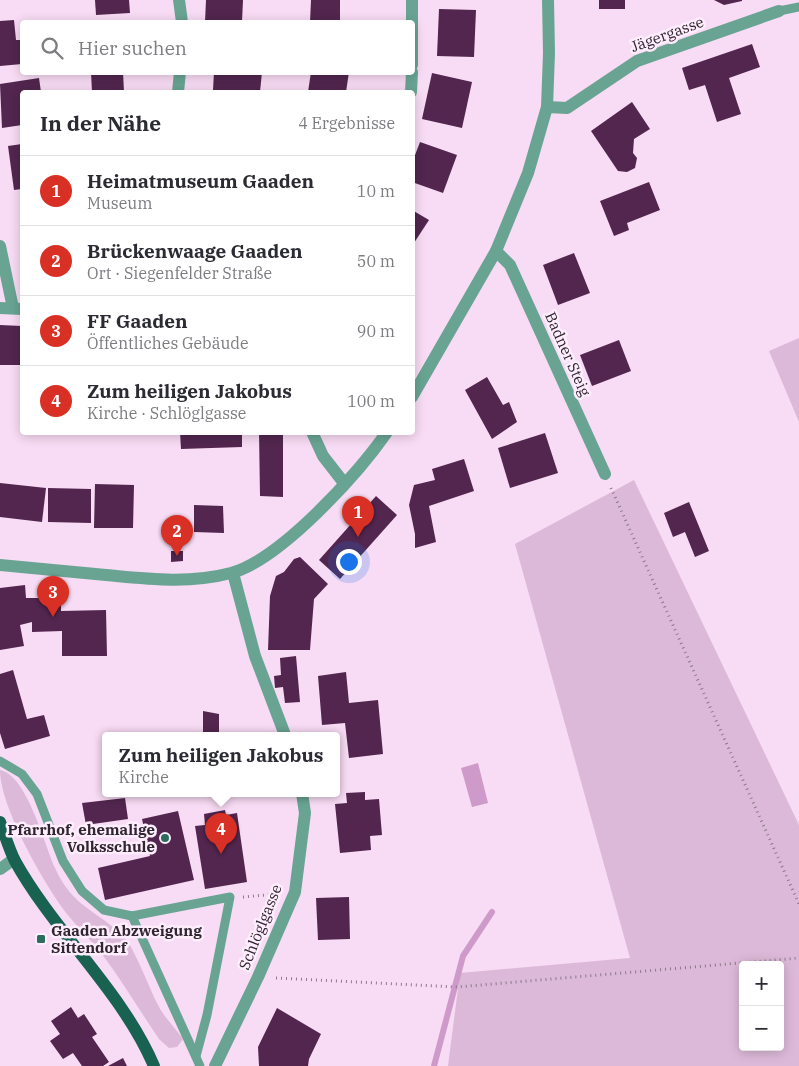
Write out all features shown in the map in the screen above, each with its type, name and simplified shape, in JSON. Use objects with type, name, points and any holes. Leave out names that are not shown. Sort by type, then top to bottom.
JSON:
[{"type":"main road","points":[[1,830],[14,859],[38,898],[130,1020],[154,1066]]},
{"type":"street","points":[[179,0],[182,20]]},
{"type":"street","points":[[412,0],[412,20]]},
{"type":"street","points":[[415,392],[496,251],[528,173],[547,107],[550,53],[548,0]]},
{"type":"street","name":"Jägergasse","points":[[547,107],[567,108],[637,61],[779,11]]},
{"type":"street","points":[[178,90],[180,75]]},
{"type":"street","points":[[411,90],[412,75]]},
{"type":"street","points":[[0,246],[18,308],[0,308]]},
{"type":"street","name":"Badner Steig","points":[[496,251],[510,265],[605,474]]},
{"type":"street","points":[[313,435],[323,456],[344,483]]},
{"type":"street","points":[[0,565],[152,580],[192,581],[232,573],[262,558],[292,537],[373,453],[385,435]]},
{"type":"street","points":[[232,573],[255,656],[284,732]]},
{"type":"street","name":"Schlöglgasse","points":[[215,1066],[258,977],[295,892],[305,814],[303,797]]},
{"type":"street","points":[[0,869],[14,859]]},
{"type":"lane","points":[[779,11],[799,7]]},
{"type":"lane","points":[[0,761],[22,774],[37,794],[63,861],[82,890],[104,910],[132,916],[230,897],[207,1015],[196,1056]]},
{"type":"lane","points":[[132,916],[200,1066]]},
{"type":"path","points":[[605,474],[799,904]]},
{"type":"path","points":[[258,977],[457,987],[799,958]]},
{"type":"shaded area","points":[[799,338],[799,422],[769,351]]},
{"type":"shaded area","points":[[634,480],[799,825],[799,1066],[448,1066],[460,973],[630,958],[515,544]]},
{"type":"shaded area","points":[[478,763],[488,803],[472,807],[461,768]]},
{"type":"shaded area","points":[[0,770],[10,775],[19,784],[27,797],[55,868],[69,892],[114,928],[128,942],[160,1009],[183,1039],[177,1047],[169,1048],[159,1039],[102,954],[67,914],[47,884],[15,824],[2,786]]},
{"type":"building","points":[[95,0],[129,0],[130,13],[96,15]]},
{"type":"building","points":[[206,0],[243,0],[242,20],[205,20]]},
{"type":"building","points":[[311,0],[340,0],[340,20],[310,20]]},
{"type":"building","points":[[599,0],[625,0],[625,9],[599,9]]},
{"type":"building","points":[[714,0],[742,0],[742,1],[724,5]]},
{"type":"building","points":[[439,9],[476,10],[474,57],[437,56]]},
{"type":"building","points":[[14,20],[16,40],[20,40],[20,64],[0,66],[0,21]]},
{"type":"building","points":[[752,44],[760,67],[729,78],[741,114],[717,122],[705,85],[689,90],[682,68]]},
{"type":"building","points":[[432,73],[472,82],[462,128],[422,119]]},
{"type":"building","points":[[91,75],[123,75],[124,90],[92,90]]},
{"type":"building","points":[[214,75],[262,75],[260,90],[213,90]]},
{"type":"building","points":[[311,75],[349,75],[346,90],[308,90]]},
{"type":"building","points":[[39,78],[41,90],[20,90],[20,125],[2,128],[0,84]]},
{"type":"building","points":[[632,102],[650,129],[634,139],[633,153],[637,158],[635,168],[627,172],[618,171],[591,131]]},
{"type":"building","points":[[420,142],[457,155],[443,193],[415,183],[415,155]]},
{"type":"building","points":[[20,144],[20,189],[14,190],[8,146]]},
{"type":"building","points":[[649,182],[660,210],[627,223],[629,230],[614,236],[600,201]]},
{"type":"building","points":[[415,212],[429,220],[415,241]]},
{"type":"building","points":[[574,253],[590,293],[558,305],[543,265]]},
{"type":"building","points":[[0,325],[20,326],[20,365],[0,365]]},
{"type":"building","points":[[619,340],[631,371],[592,386],[580,355]]},
{"type":"building","points":[[487,377],[503,405],[509,402],[517,422],[492,439],[465,390]]},
{"type":"building","points":[[545,433],[558,473],[510,488],[498,448]]},
{"type":"building","points":[[180,435],[242,435],[242,447],[181,449]]},
{"type":"building","points":[[259,435],[283,435],[283,497],[260,496]]},
{"type":"building","points":[[464,459],[474,491],[429,506],[436,542],[415,548],[415,534],[409,505],[414,485],[435,480],[432,469]]},
{"type":"building","points":[[0,483],[46,488],[42,522],[0,517]]},
{"type":"building","points":[[95,484],[134,485],[133,528],[94,528]]},
{"type":"building","points":[[48,488],[91,489],[91,523],[48,522]]},
{"type":"building","points":[[376,496],[397,515],[340,579],[319,560]]},
{"type":"building","points":[[689,502],[709,551],[695,557],[685,532],[673,537],[664,513]]},
{"type":"building","points":[[194,505],[223,506],[224,533],[194,532]]},
{"type":"building","points":[[171,551],[183,551],[183,561],[171,562]]},
{"type":"building","points":[[300,557],[328,584],[314,599],[310,650],[268,650],[270,596],[276,576],[284,572],[294,559]]},
{"type":"building","points":[[25,585],[26,598],[61,598],[61,611],[106,610],[107,656],[62,656],[62,631],[32,632],[32,622],[20,625],[24,646],[0,650],[0,588]]},
{"type":"building","points":[[296,656],[300,702],[285,703],[283,687],[275,688],[274,676],[281,675],[280,658]]},
{"type":"building","points":[[13,670],[27,719],[44,715],[50,736],[5,749],[0,733],[0,674]]},
{"type":"building","points":[[346,672],[349,703],[378,700],[383,754],[349,758],[345,723],[322,725],[318,676]]},
{"type":"building","points":[[203,711],[219,714],[219,732],[203,732]]},
{"type":"building","points":[[365,792],[365,800],[379,799],[382,835],[370,836],[371,850],[340,853],[335,804],[347,803],[346,793]]},
{"type":"building","points":[[125,798],[128,819],[86,825],[82,803]]},
{"type":"building","points":[[225,810],[226,815],[237,813],[247,882],[205,889],[195,826],[205,825],[204,814]]},
{"type":"building","name":"Pfarrhof, ehemalige Volksschule","points":[[178,811],[194,880],[105,900],[98,868],[150,856],[142,819]]},
{"type":"building","points":[[349,897],[350,939],[318,940],[316,898]]},
{"type":"building","points":[[71,1007],[78,1018],[84,1014],[97,1034],[92,1037],[109,1062],[103,1066],[82,1066],[73,1053],[63,1059],[50,1041],[60,1034],[51,1021]]},
{"type":"building","points":[[277,1008],[321,1034],[309,1059],[308,1066],[259,1066],[258,1047]]},
{"type":"building","points":[[123,1058],[127,1066],[108,1066]]},
{"type":"waterway","points":[[434,1066],[463,956],[492,912]]},
{"type":"place","name":"Heimatmuseum Gaaden","points":[[358,537]]},
{"type":"place","name":"Brückenwaage Gaaden","points":[[177,556]]},
{"type":"place","name":"FF Gaaden","points":[[53,617]]},
{"type":"place","name":"Pfarrhof, ehemalige Volksschule","points":[[165,838]]},
{"type":"place","name":"Zum heiligen Jakobus","points":[[221,854]]},
{"type":"place","name":"Gaaden Abzweigung Sittendorf","points":[[41,939]]}]
